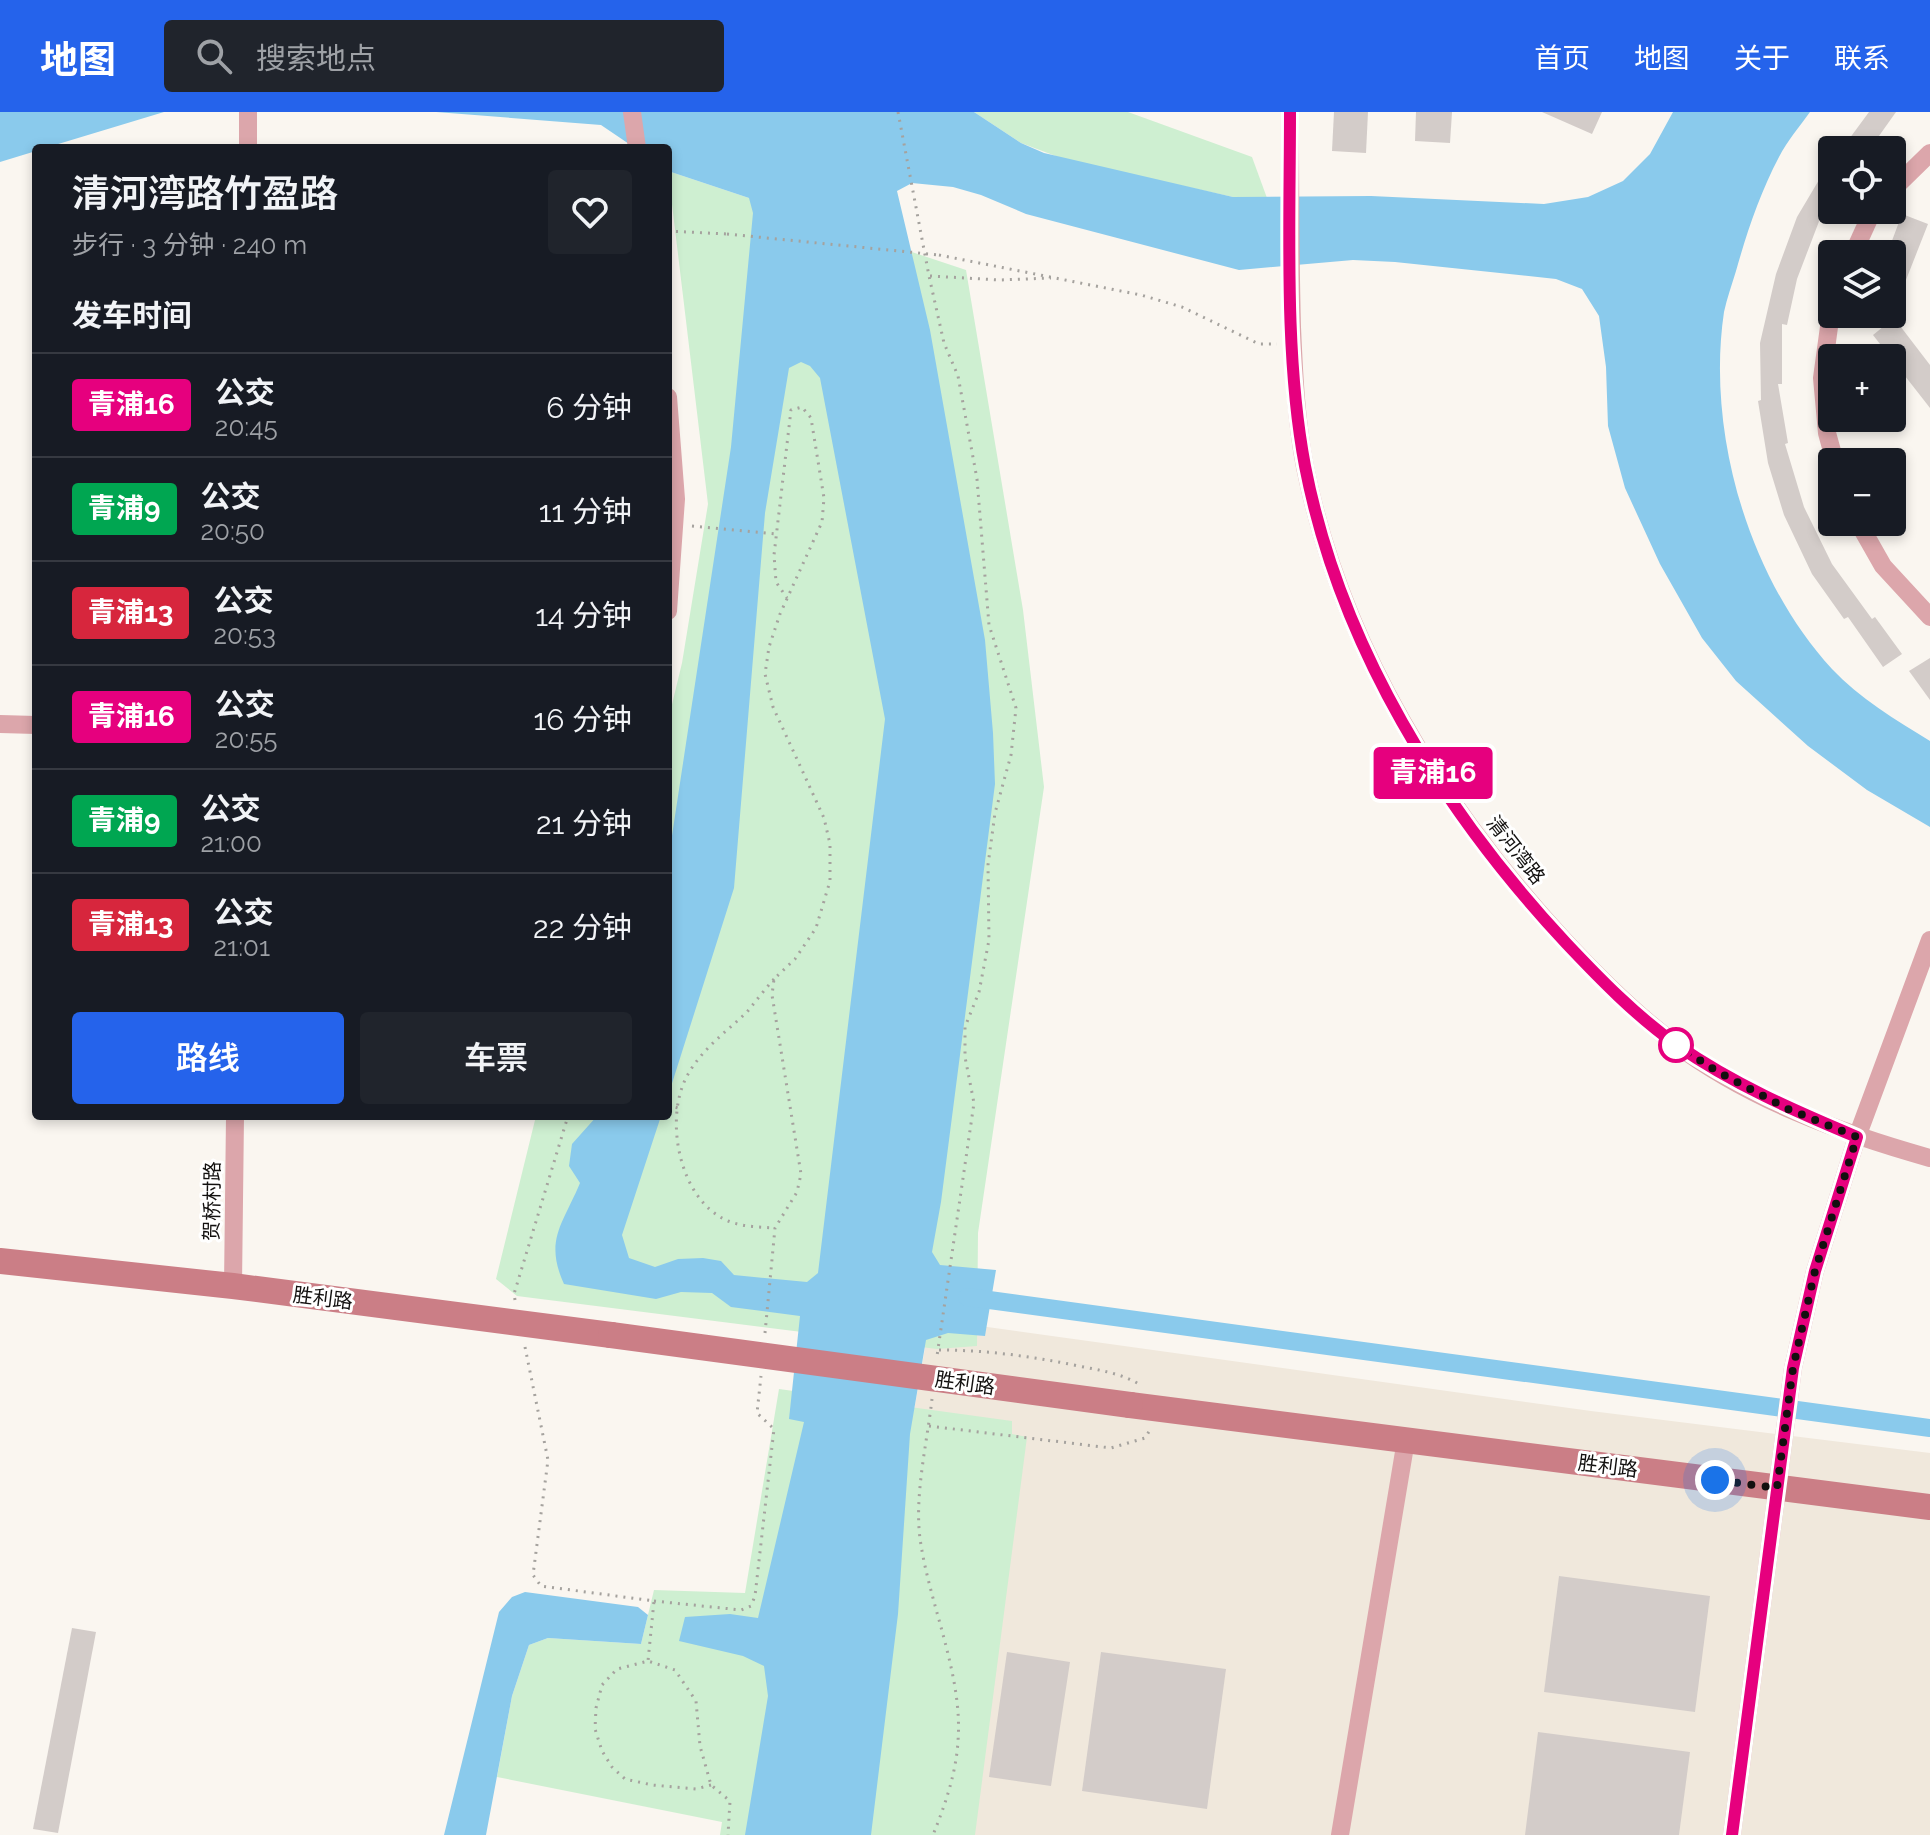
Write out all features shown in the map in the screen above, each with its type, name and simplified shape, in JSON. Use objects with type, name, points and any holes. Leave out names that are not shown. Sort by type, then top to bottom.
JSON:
[{"type":"main road","name":"胜利路","points":[[0,1261],[233,1286],[1930,1507]]},
{"type":"street","points":[[248,112],[248,144]]},
{"type":"street","points":[[632,112],[636,144]]},
{"type":"street","name":"清河湾路","points":[[1290,112],[1294,380],[1305,464],[1318,522],[1336,578],[1385,690],[1444,790],[1528,902],[1589,968],[1675,1044],[1718,1072],[1788,1109],[1857,1137],[1930,1158]]},
{"type":"street","points":[[1906,178],[1926,162]]},
{"type":"street","points":[[1829,328],[1822,378],[1831,448]]},
{"type":"street","points":[[672,448],[676,499],[672,561]]},
{"type":"street","points":[[1866,536],[1883,566],[1930,617]]},
{"type":"street","points":[[0,724],[32,725]]},
{"type":"street","points":[[1732,1835],[1793,1368],[1815,1271],[1857,1137],[1930,940]]},
{"type":"street","name":"贺桥村路","points":[[233,1286],[235,1120]]},
{"type":"street","points":[[1340,1835],[1406,1440]]},
{"type":"path","points":[[898,112],[929,276],[944,343],[958,376],[977,479],[989,625],[1016,708],[1011,755],[995,813],[988,865],[989,940],[979,992],[965,1027],[965,1057],[974,1103],[940,1332]]},
{"type":"path","points":[[672,231],[939,255],[1058,278],[1182,307],[1259,344],[1293,345]]},
{"type":"path","points":[[929,276],[1000,280],[1058,278]]},
{"type":"path","points":[[775,1228],[726,1220],[707,1205],[681,1163],[675,1134],[685,1081],[700,1056],[795,959],[816,928],[830,881],[830,844],[824,818],[773,707],[765,674],[769,647],[787,598],[822,522],[824,498],[811,418],[802,407],[791,410],[774,555],[776,582],[787,598]]},
{"type":"path","points":[[675,524],[776,534]]},
{"type":"path","points":[[765,1336],[775,1228],[797,1192],[801,1174],[772,995],[774,979]]},
{"type":"path","points":[[672,1106],[678,1108]]},
{"type":"path","points":[[514,1294],[567,1120]]},
{"type":"path","points":[[933,1835],[953,1775],[958,1709],[920,1542],[919,1512],[929,1426],[1111,1448],[1145,1438],[1162,1409],[1152,1391],[1123,1375],[982,1350],[938,1350]]},
{"type":"path","points":[[528,1366],[548,1460],[533,1575],[541,1586],[741,1610],[751,1606],[755,1596],[774,1429],[757,1413],[762,1367]]},
{"type":"path","points":[[648,1661],[654,1601]]},
{"type":"path","points":[[711,1785],[696,1789],[652,1785],[625,1779],[612,1767],[602,1751],[595,1729],[596,1708],[602,1685],[617,1669],[648,1661],[675,1670],[696,1701],[700,1746],[711,1785],[730,1801],[728,1835]]},
{"type":"shaded area","points":[[930,1319],[1591,1411],[1930,1453],[1930,1835],[871,1835],[910,1434]]},
{"type":"green space","points":[[974,112],[1128,112],[1252,157],[1267,198],[1233,197],[1069,161],[1021,143]]},
{"type":"green space","points":[[672,172],[966,270],[1023,610],[1044,787],[978,1233],[977,1346],[937,1349],[517,1296],[496,1279],[535,1120],[672,1120],[672,704],[682,663],[708,504],[672,204]]},
{"type":"green space","points":[[779,1389],[1012,1421],[1012,1434],[1027,1437],[975,1835],[720,1835],[722,1822],[497,1777],[512,1696],[529,1645],[548,1638],[641,1644],[654,1590],[745,1593]]},
{"type":"water","points":[[0,112],[164,112],[58,144],[32,144],[32,152],[0,162]]},
{"type":"water","points":[[436,112],[974,112],[1021,143],[1044,153],[1233,197],[1371,196],[1544,204],[1588,197],[1623,181],[1650,154],[1673,112],[1810,112],[1782,151],[1766,185],[1749,227],[1725,307],[1720,358],[1728,454],[1740,502],[1757,548],[1778,592],[1803,633],[1854,690],[1930,741],[1930,827],[1867,790],[1808,746],[1736,681],[1702,638],[1660,564],[1625,488],[1608,426],[1606,367],[1599,316],[1582,289],[1556,279],[1395,262],[1353,260],[1239,270],[1026,214],[953,187],[912,183],[897,191],[930,330],[985,640],[995,784],[932,1252],[940,1265],[996,1270],[985,1336],[948,1333],[926,1340],[910,1434],[898,1614],[871,1835],[745,1835],[768,1696],[764,1666],[743,1656],[679,1641],[685,1617],[730,1614],[758,1618],[804,1422],[789,1419],[800,1316],[731,1307],[712,1293],[681,1292],[656,1299],[564,1284],[558,1269],[558,1232],[580,1183],[569,1166],[572,1144],[593,1120],[660,1120],[622,1235],[629,1258],[655,1267],[678,1259],[703,1258],[721,1261],[734,1275],[807,1282],[818,1273],[885,719],[820,378],[810,366],[801,362],[789,368],[765,513],[734,888],[672,1083],[672,836],[731,447],[753,213],[749,198],[672,172],[672,144],[629,144],[601,125]]},
{"type":"water","points":[[525,1592],[638,1607],[648,1615],[641,1644],[548,1638],[529,1645],[512,1696],[486,1835],[444,1835],[499,1612],[512,1597]]},
{"type":"building","points":[[1334,112],[1368,112],[1366,153],[1332,151]]},
{"type":"building","points":[[1416,112],[1452,112],[1450,143],[1415,141]]},
{"type":"building","points":[[1542,112],[1602,112],[1592,134]]},
{"type":"building","points":[[1869,112],[1896,112],[1879,136],[1851,136]]},
{"type":"building","points":[[1818,182],[1818,224],[1797,279],[1787,325],[1782,324],[1782,384],[1778,384],[1788,443],[1785,444],[1804,507],[1832,564],[1902,654],[1883,667],[1848,617],[1844,619],[1812,574],[1784,515],[1768,463],[1758,401],[1761,400],[1760,343],[1776,274],[1797,217]]},
{"type":"building","points":[[1906,216],[1928,224],[1906,280],[1906,240],[1892,240],[1898,224],[1906,224]]},
{"type":"building","points":[[1882,328],[1902,328],[1930,365],[1930,408],[1906,377],[1906,344],[1880,344],[1873,335]]},
{"type":"building","points":[[1930,658],[1930,700],[1909,671]]},
{"type":"building","points":[[1559,1576],[1710,1596],[1695,1712],[1544,1692]]},
{"type":"building","points":[[72,1628],[96,1632],[58,1833],[33,1829]]},
{"type":"building","points":[[1007,1652],[1070,1662],[1051,1786],[989,1777]]},
{"type":"building","points":[[1101,1652],[1226,1669],[1207,1809],[1082,1791]]},
{"type":"building","points":[[1538,1732],[1690,1752],[1679,1835],[1525,1835]]},
{"type":"waterway","points":[[967,1297],[1930,1428]]},
{"type":"bus line","name":"青浦16","points":[[1290,112],[1294,380],[1305,464],[1318,522],[1336,578],[1385,690],[1413,741],[1481,842],[1528,902],[1628,1005],[1675,1044],[1718,1072],[1788,1109],[1857,1137],[1815,1271],[1793,1368],[1732,1835]]},
{"type":"route","points":[[1676,1045],[1718,1072],[1788,1109],[1857,1137],[1815,1271],[1793,1368],[1777,1488],[1715,1480]]}]
